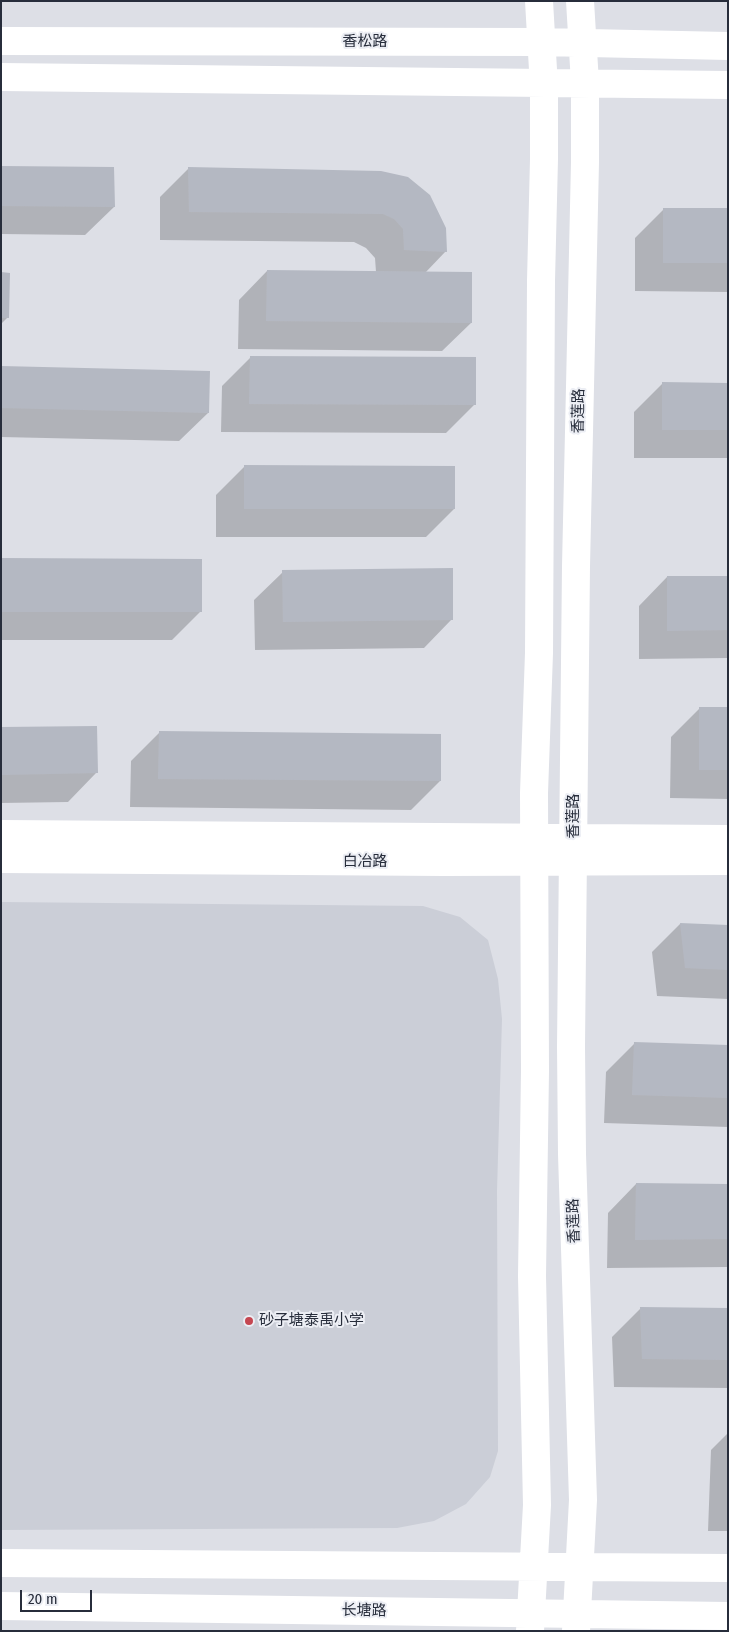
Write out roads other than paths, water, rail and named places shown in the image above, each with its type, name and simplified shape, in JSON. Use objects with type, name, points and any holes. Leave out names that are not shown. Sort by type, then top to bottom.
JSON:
[{"type":"main road","points":[[530,1622],[537,1505],[532,1276],[534,850],[539,653],[544,83],[539,1]]},
{"type":"main road","name":"香莲路","points":[[577,1623],[583,1500],[571,1066],[585,83],[580,1]]},
{"type":"main road","name":"香松路","points":[[1,40],[541,42],[728,46]]},
{"type":"main road","points":[[1,77],[728,85]]},
{"type":"main road","name":"白冶路","points":[[1,834],[534,850]]},
{"type":"main road","name":"白冶路","points":[[1,859],[573,850],[728,839]]},
{"type":"main road","name":"白冶路","points":[[573,850],[728,862]]},
{"type":"main road","points":[[1,1563],[728,1568]]},
{"type":"main road","name":"长塘路","points":[[1,1606],[577,1623],[728,1616]]},
{"type":"place","name":"砂子塘泰禹小学","points":[[249,1321]]}]
